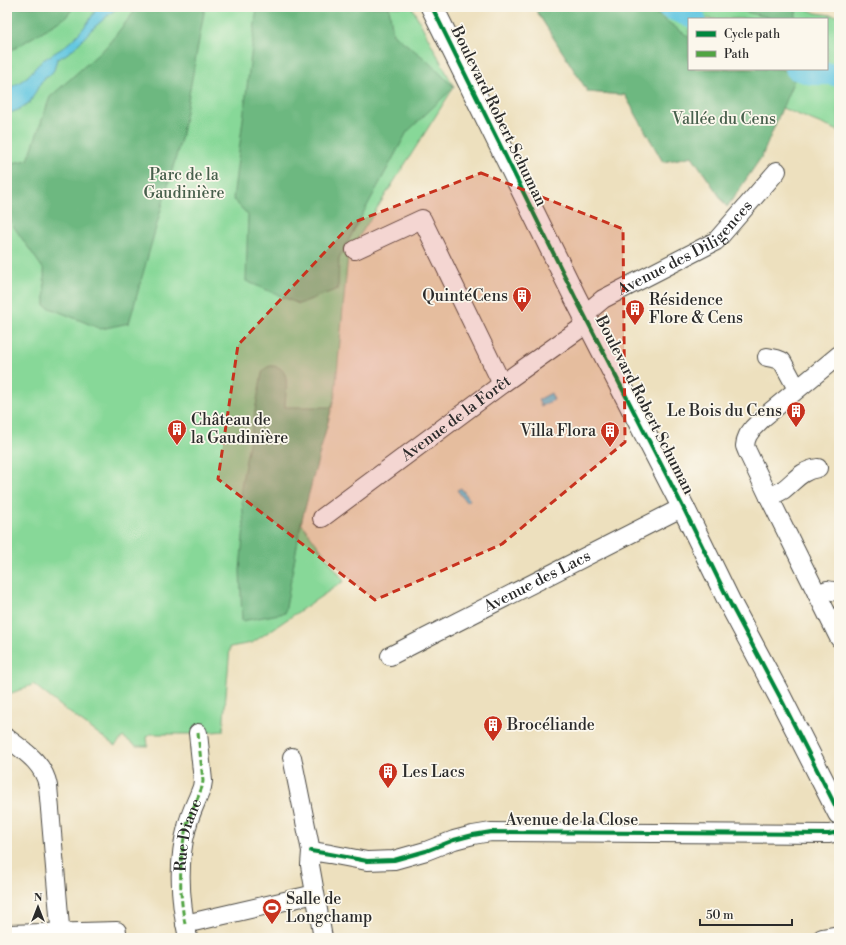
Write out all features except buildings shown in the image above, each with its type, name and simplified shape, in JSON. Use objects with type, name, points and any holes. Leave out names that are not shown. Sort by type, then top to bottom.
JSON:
[{"type":"main road","name":"Boulevard Robert Schuman","points":[[432,7],[584,314],[683,507],[731,605],[839,813]]},
{"type":"street","name":"Avenue des Diligences","points":[[584,314],[602,299],[716,241],[777,171]]},
{"type":"street","points":[[355,250],[422,219],[502,384]]},
{"type":"street","name":"Avenue de la Forêt","points":[[322,518],[502,384],[581,328],[584,314]]},
{"type":"street","points":[[839,355],[764,417],[748,435],[746,440],[747,451],[839,638]]},
{"type":"street","points":[[767,357],[782,361],[797,389]]},
{"type":"street","points":[[769,497],[784,489],[798,476],[809,469],[818,468]]},
{"type":"street","name":"Avenue des Lacs","points":[[390,656],[683,507]]},
{"type":"street","points":[[818,594],[827,590],[839,592]]},
{"type":"street","name":"Rue Diane","points":[[186,931],[181,897],[181,881],[187,826],[203,781],[198,733]]},
{"type":"street","points":[[7,738],[36,761],[47,780],[60,935]]},
{"type":"street","points":[[292,757],[311,852],[310,865],[323,938]]},
{"type":"street","name":"Avenue de la Close","points":[[311,852],[380,862],[426,852],[454,840],[490,832],[821,834],[834,834],[839,832]]},
{"type":"street","points":[[186,931],[315,894]]},
{"type":"street","points":[[7,934],[60,935],[117,931]]},
{"type":"street","points":[[822,938],[839,935]]},
{"type":"highlighted area","points":[[481,173],[623,229],[625,442],[502,544],[375,600],[218,479],[238,345],[352,223]]},
{"type":"green space","name":"Parc de la Gaudinière","points":[[7,7],[412,7],[454,87],[348,254],[335,395],[301,523],[344,581],[252,643],[230,647],[223,731],[191,734],[150,734],[147,737],[148,746],[136,746],[123,737],[115,746],[33,684],[7,695]]},
{"type":"green space","points":[[7,7],[74,7],[66,17],[7,53]]},
{"type":"green space","points":[[138,7],[205,7],[181,139],[129,323],[101,329],[45,306],[44,270],[7,217],[7,164],[28,160],[50,97],[106,47]]},
{"type":"green space","points":[[257,7],[389,7],[393,34],[424,58],[454,87],[407,132],[339,258],[338,289],[299,304],[246,281],[248,215],[233,199]]},
{"type":"green space","name":"Vallée du Cens","points":[[534,7],[802,7],[816,13],[839,16],[839,131],[782,108],[762,156],[727,207],[692,156],[663,162],[625,95],[588,92]]},
{"type":"green space","name":"Vallée du Cens","points":[[534,7],[647,7],[688,36],[688,70],[783,70],[796,75],[762,156],[727,207],[692,156],[663,162],[625,95],[588,92]]},
{"type":"green space","points":[[727,7],[797,7],[795,18],[770,18]]},
{"type":"green space","points":[[271,366],[278,367],[285,375],[285,407],[332,407],[301,523],[285,613],[242,621],[240,570],[244,526],[241,487],[262,373],[265,368]]},
{"type":"water","points":[[97,7],[118,7],[91,30],[71,50],[57,59],[54,70],[41,82],[30,102],[18,110],[7,114],[7,89],[26,78],[43,60],[72,40],[86,25]]},
{"type":"water","points":[[551,393],[554,400],[541,406],[538,400]]},
{"type":"water","points":[[461,488],[470,500],[466,502],[457,490]]},
{"type":"waterway","points":[[667,7],[693,18]]},
{"type":"waterway","points":[[799,70],[812,74],[831,74],[839,76]]},
{"type":"marked path","points":[[185,924],[181,888],[182,852],[186,828],[203,781],[198,733]]},
{"type":"cycle path","points":[[432,7],[575,297],[683,507],[731,605],[839,813]]},
{"type":"cycle path","points":[[311,851],[367,861],[394,860],[426,851],[454,840],[491,832],[829,834],[839,832]]},
{"type":"place","name":"QuintéCens","points":[[522,313]]},
{"type":"place","name":"Résidence Flore & Cens","points":[[635,326]]},
{"type":"place","name":"Le Bois du Cens","points":[[796,428]]},
{"type":"place","name":"Château de la Gaudinière","points":[[177,446]]},
{"type":"place","name":"Villa Flora","points":[[610,448]]},
{"type":"place","name":"Brocéliande","points":[[493,742]]},
{"type":"place","name":"Les Lacs","points":[[388,789]]},
{"type":"place","name":"Salle de Longchamp","points":[[272,925]]}]
